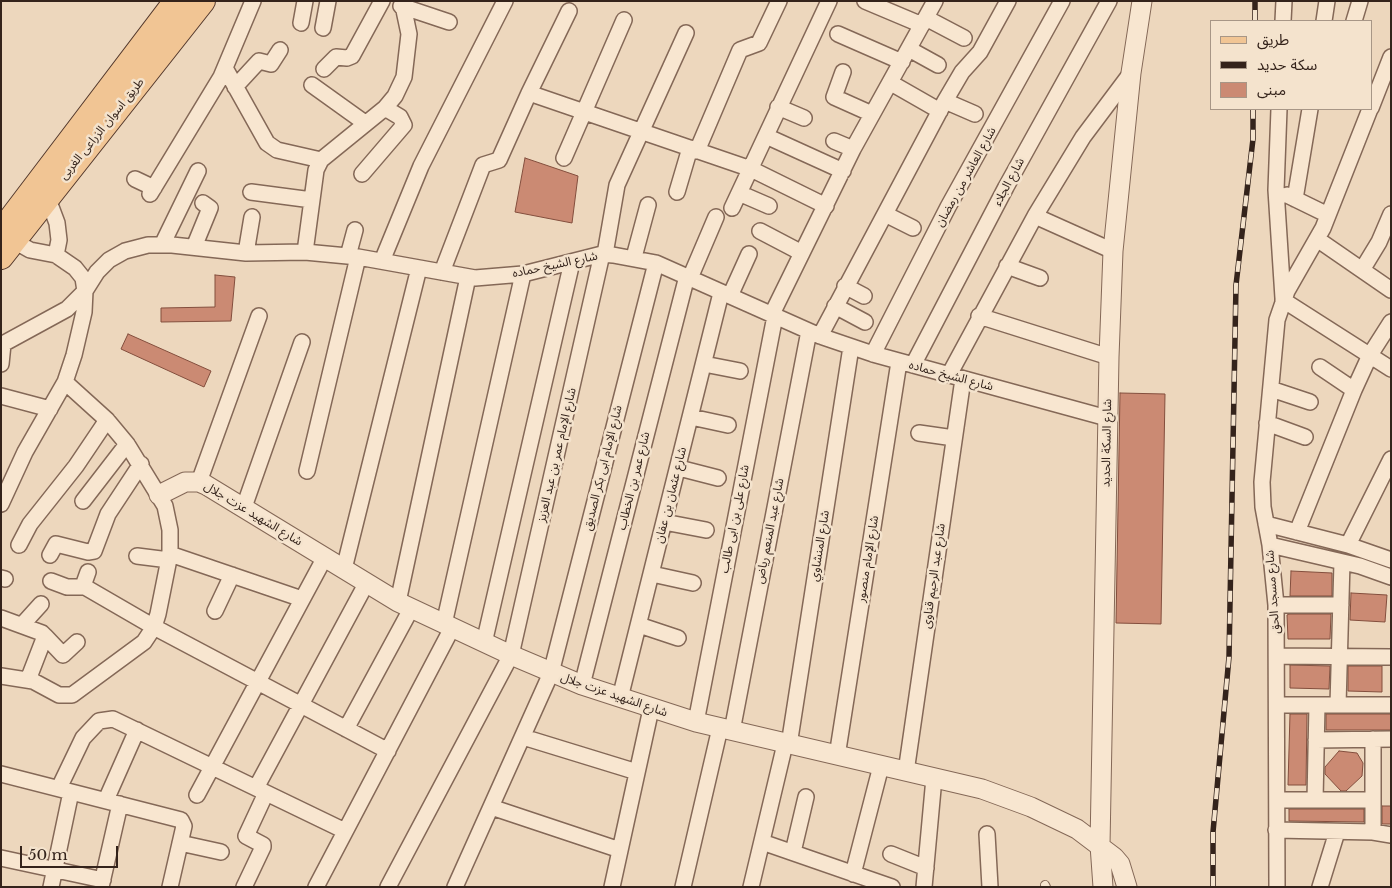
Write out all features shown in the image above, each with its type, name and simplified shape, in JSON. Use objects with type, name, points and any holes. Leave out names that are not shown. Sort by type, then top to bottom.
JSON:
[{"type":"main road","name":"طريق اسوان الزراعى الغربى","points":[[4,241],[176,1]]},
{"type":"main road","name":"طريق اسوان الزراعى الغربى","points":[[40,193],[203,1]]},
{"type":"street","points":[[135,179],[152,191],[225,68],[253,1]]},
{"type":"street","points":[[301,23],[305,1]]},
{"type":"street","points":[[323,28],[328,1]]},
{"type":"street","points":[[324,69],[336,57],[347,58],[352,56],[381,1],[402,6],[448,22]]},
{"type":"street","points":[[382,261],[421,166],[505,1]]},
{"type":"street","points":[[676,192],[740,50],[759,43],[778,1]]},
{"type":"street","points":[[732,208],[829,1]]},
{"type":"street","points":[[865,1],[964,38]]},
{"type":"street","name":"شارع على بن ابى طالب","points":[[696,722],[774,315],[853,149],[935,1]]},
{"type":"street","name":"شارع عبد المنعم رياض","points":[[683,887],[726,730],[815,334],[835,306],[942,106],[962,72],[980,52],[1008,1]]},
{"type":"street","name":"شارع العاشر من رمضان","points":[[873,354],[948,207],[1062,1]]},
{"type":"street","name":"شارع الجلاء","points":[[906,364],[1109,1]]},
{"type":"street","name":"شارع السكة الحديد","points":[[1103,887],[1100,845],[1107,418],[1113,251],[1131,73],[1142,1]]},
{"type":"street","points":[[1283,20],[1284,1]]},
{"type":"street","points":[[1324,20],[1327,1]]},
{"type":"street","points":[[1354,20],[1360,1]]},
{"type":"street","points":[[305,252],[316,170],[321,160],[385,108],[395,96],[404,77],[409,34],[402,6]]},
{"type":"street","points":[[442,272],[483,165],[486,162],[499,160],[569,11]]},
{"type":"street","points":[[564,158],[624,20]]},
{"type":"street","name":"شارع الإمام عمر بن عبد العزيز","points":[[388,887],[511,656],[604,254],[615,192],[686,33]]},
{"type":"street","points":[[838,34],[938,65]]},
{"type":"street","points":[[235,87],[259,61],[271,64],[280,50]]},
{"type":"street","points":[[1372,105],[1391,57]]},
{"type":"street","points":[[225,68],[266,143],[277,150],[321,160]]},
{"type":"street","points":[[843,72],[834,94],[835,99],[872,114]]},
{"type":"street","name":"شارع عبد الرحيم قناوى","points":[[906,772],[954,438],[956,377],[979,316],[1035,216],[1083,137],[1131,73]]},
{"type":"street","points":[[891,82],[942,106],[975,114]]},
{"type":"street","points":[[312,85],[365,123]]},
{"type":"street","points":[[529,93],[751,169],[826,206]]},
{"type":"street","points":[[778,107],[804,118]]},
{"type":"street","points":[[362,174],[404,125],[400,117],[385,108]]},
{"type":"street","points":[[1279,110],[1276,190],[1283,300]]},
{"type":"street","points":[[1295,199],[1310,110]]},
{"type":"street","points":[[1283,300],[1328,215],[1370,110]]},
{"type":"street","points":[[766,136],[843,171]]},
{"type":"street","points":[[834,141],[853,149]]},
{"type":"street","points":[[162,245],[198,171]]},
{"type":"street","points":[[1276,190],[1328,215]]},
{"type":"street","points":[[251,192],[312,200]]},
{"type":"street","points":[[40,193],[57,223],[59,240],[56,255]]},
{"type":"street","points":[[739,193],[769,206]]},
{"type":"street","points":[[194,247],[210,208],[203,203]]},
{"type":"street","points":[[634,257],[648,205]]},
{"type":"street","points":[[885,214],[912,228]]},
{"type":"street","points":[[1362,270],[1380,242],[1391,214]]},
{"type":"street","points":[[1035,216],[1113,251]]},
{"type":"street","points":[[246,253],[252,217]]},
{"type":"street","name":"شارع عمر بن الخطاب","points":[[582,685],[688,277],[716,217]]},
{"type":"street","points":[[306,471],[353,256],[355,230]]},
{"type":"street","points":[[760,231],[802,253]]},
{"type":"street","points":[[1316,240],[1391,290]]},
{"type":"street","points":[[1,504],[25,452],[65,382],[74,355],[84,312],[86,291],[80,272],[56,255],[36,252],[4,241]]},
{"type":"street","name":"شارع الشيخ حماده","points":[[86,291],[97,272],[109,260],[136,247],[162,245],[246,253],[305,252],[353,256],[468,277],[523,274],[604,254],[634,257],[656,263],[815,334],[851,347],[906,364],[1107,418]]},
{"type":"street","name":"شارع عثمان بن عفان","points":[[620,698],[704,364],[726,294],[749,254]]},
{"type":"street","points":[[484,644],[572,262]]},
{"type":"street","name":"شارع الإمام ابى بكر الصديق","points":[[457,886],[551,673],[656,263]]},
{"type":"street","points":[[1008,266],[1040,278]]},
{"type":"street","points":[[344,569],[419,268]]},
{"type":"street","points":[[316,887],[388,751],[448,626],[523,274]]},
{"type":"street","points":[[346,729],[404,606],[468,277]]},
{"type":"street","points":[[845,286],[864,296]]},
{"type":"street","points":[[1,364],[2,345],[66,309],[86,291]]},
{"type":"street","points":[[1283,300],[1391,369]]},
{"type":"street","name":"شارع مسجد الحق","points":[[1276,887],[1276,605],[1262,482],[1277,320],[1283,300]]},
{"type":"street","points":[[835,306],[865,322]]},
{"type":"street","points":[[199,482],[259,316]]},
{"type":"street","points":[[979,316],[1109,357]]},
{"type":"street","points":[[1297,532],[1354,390],[1370,355],[1391,322]]},
{"type":"street","points":[[244,507],[302,342]]},
{"type":"street","name":"شارع المنشاوي","points":[[751,887],[787,744],[851,347]]},
{"type":"street","points":[[704,364],[740,371]]},
{"type":"street","name":"شارع الإمام منصور","points":[[837,756],[906,364]]},
{"type":"street","points":[[1320,367],[1354,390]]},
{"type":"street","points":[[1,676],[28,680],[59,695],[72,695],[138,648],[154,627],[170,557],[168,518],[159,495],[141,464],[107,420],[65,382]]},
{"type":"street","points":[[1271,389],[1310,402]]},
{"type":"street","points":[[1,396],[50,409]]},
{"type":"street","points":[[691,416],[728,425]]},
{"type":"street","points":[[19,545],[32,521],[71,473],[107,420]]},
{"type":"street","points":[[1267,423],[1305,437]]},
{"type":"street","points":[[918,433],[954,438]]},
{"type":"street","points":[[83,502],[127,444]]},
{"type":"street","points":[[1348,545],[1391,459]]},
{"type":"street","points":[[50,555],[56,544],[88,552],[94,551],[108,514],[141,464]]},
{"type":"street","points":[[679,468],[718,478]]},
{"type":"street","name":"شارع الشهيد عزت جلال","points":[[159,495],[185,482],[199,482],[244,507],[404,606],[511,656],[582,685],[651,709],[696,722],[982,789],[1031,807],[1077,829],[1100,845],[1120,864],[1127,887]]},
{"type":"street","points":[[664,522],[706,530]]},
{"type":"street","points":[[1266,524],[1348,545],[1391,560]]},
{"type":"street","points":[[1270,545],[1391,576]]},
{"type":"street","points":[[137,556],[170,557],[232,575],[302,599]]},
{"type":"street","points":[[197,795],[325,557]]},
{"type":"street","points":[[1338,705],[1342,562]]},
{"type":"street","points":[[652,574],[693,583]]},
{"type":"street","points":[[215,611],[232,575]]},
{"type":"street","points":[[59,588],[85,579],[154,627],[388,751]]},
{"type":"street","points":[[244,887],[263,847],[246,836],[261,790],[301,705],[366,584]]},
{"type":"street","points":[[22,625],[41,604]]},
{"type":"street","points":[[1276,605],[1340,605]]},
{"type":"street","points":[[1,618],[46,636],[64,655],[77,642]]},
{"type":"street","points":[[639,625],[678,638]]},
{"type":"street","points":[[28,680],[46,636]]},
{"type":"street","points":[[1277,656],[1391,657]]},
{"type":"street","points":[[1277,705],[1391,705]]},
{"type":"street","points":[[1315,800],[1317,705]]},
{"type":"street","points":[[612,887],[651,709]]},
{"type":"street","points":[[51,887],[65,790],[79,744],[99,721],[113,719],[345,831]]},
{"type":"street","points":[[1,858],[54,870],[102,884],[113,802],[136,730]]},
{"type":"street","points":[[523,737],[637,772]]},
{"type":"street","points":[[1373,739],[1373,832]]},
{"type":"street","points":[[1316,740],[1391,739]]},
{"type":"street","points":[[854,874],[881,766]]},
{"type":"street","points":[[1,774],[183,821],[184,826],[170,887]]},
{"type":"street","points":[[924,887],[934,778]]},
{"type":"street","points":[[793,852],[806,797]]},
{"type":"street","points":[[1277,800],[1373,800]]},
{"type":"street","points":[[491,807],[620,850]]},
{"type":"street","points":[[1276,830],[1373,832],[1391,835]]},
{"type":"street","points":[[1320,887],[1337,832]]},
{"type":"street","points":[[987,834],[990,887]]},
{"type":"street","points":[[762,842],[885,886]]},
{"type":"street","points":[[180,843],[221,852]]},
{"type":"street","points":[[891,854],[926,868]]},
{"type":"building","points":[[525,158],[578,176],[572,223],[515,212]]},
{"type":"building","points":[[215,275],[235,277],[231,321],[161,322],[161,308],[215,307]]},
{"type":"building","points":[[128,334],[211,371],[204,387],[121,349]]},
{"type":"building","points":[[1120,393],[1165,394],[1161,624],[1116,623]]},
{"type":"building","points":[[1291,571],[1332,573],[1332,596],[1290,596]]},
{"type":"building","points":[[1351,593],[1387,595],[1385,622],[1350,620]]},
{"type":"building","points":[[1331,614],[1330,639],[1288,639],[1287,615]]},
{"type":"building","points":[[1290,665],[1330,666],[1329,689],[1290,688]]},
{"type":"building","points":[[1348,666],[1382,666],[1382,692],[1348,691]]},
{"type":"building","points":[[1290,714],[1307,714],[1306,785],[1288,785]]},
{"type":"building","points":[[1326,714],[1391,714],[1391,730],[1326,730]]},
{"type":"building","points":[[1339,751],[1357,753],[1363,763],[1362,776],[1346,791],[1341,791],[1325,774],[1325,767]]},
{"type":"building","points":[[1382,806],[1391,806],[1391,824],[1382,824]]},
{"type":"building","points":[[1289,809],[1364,809],[1364,822],[1289,821]]},
{"type":"railway","points":[[1255,1],[1255,20]]},
{"type":"railway","points":[[1213,887],[1213,832],[1229,657],[1236,285],[1253,139],[1253,110]]}]
